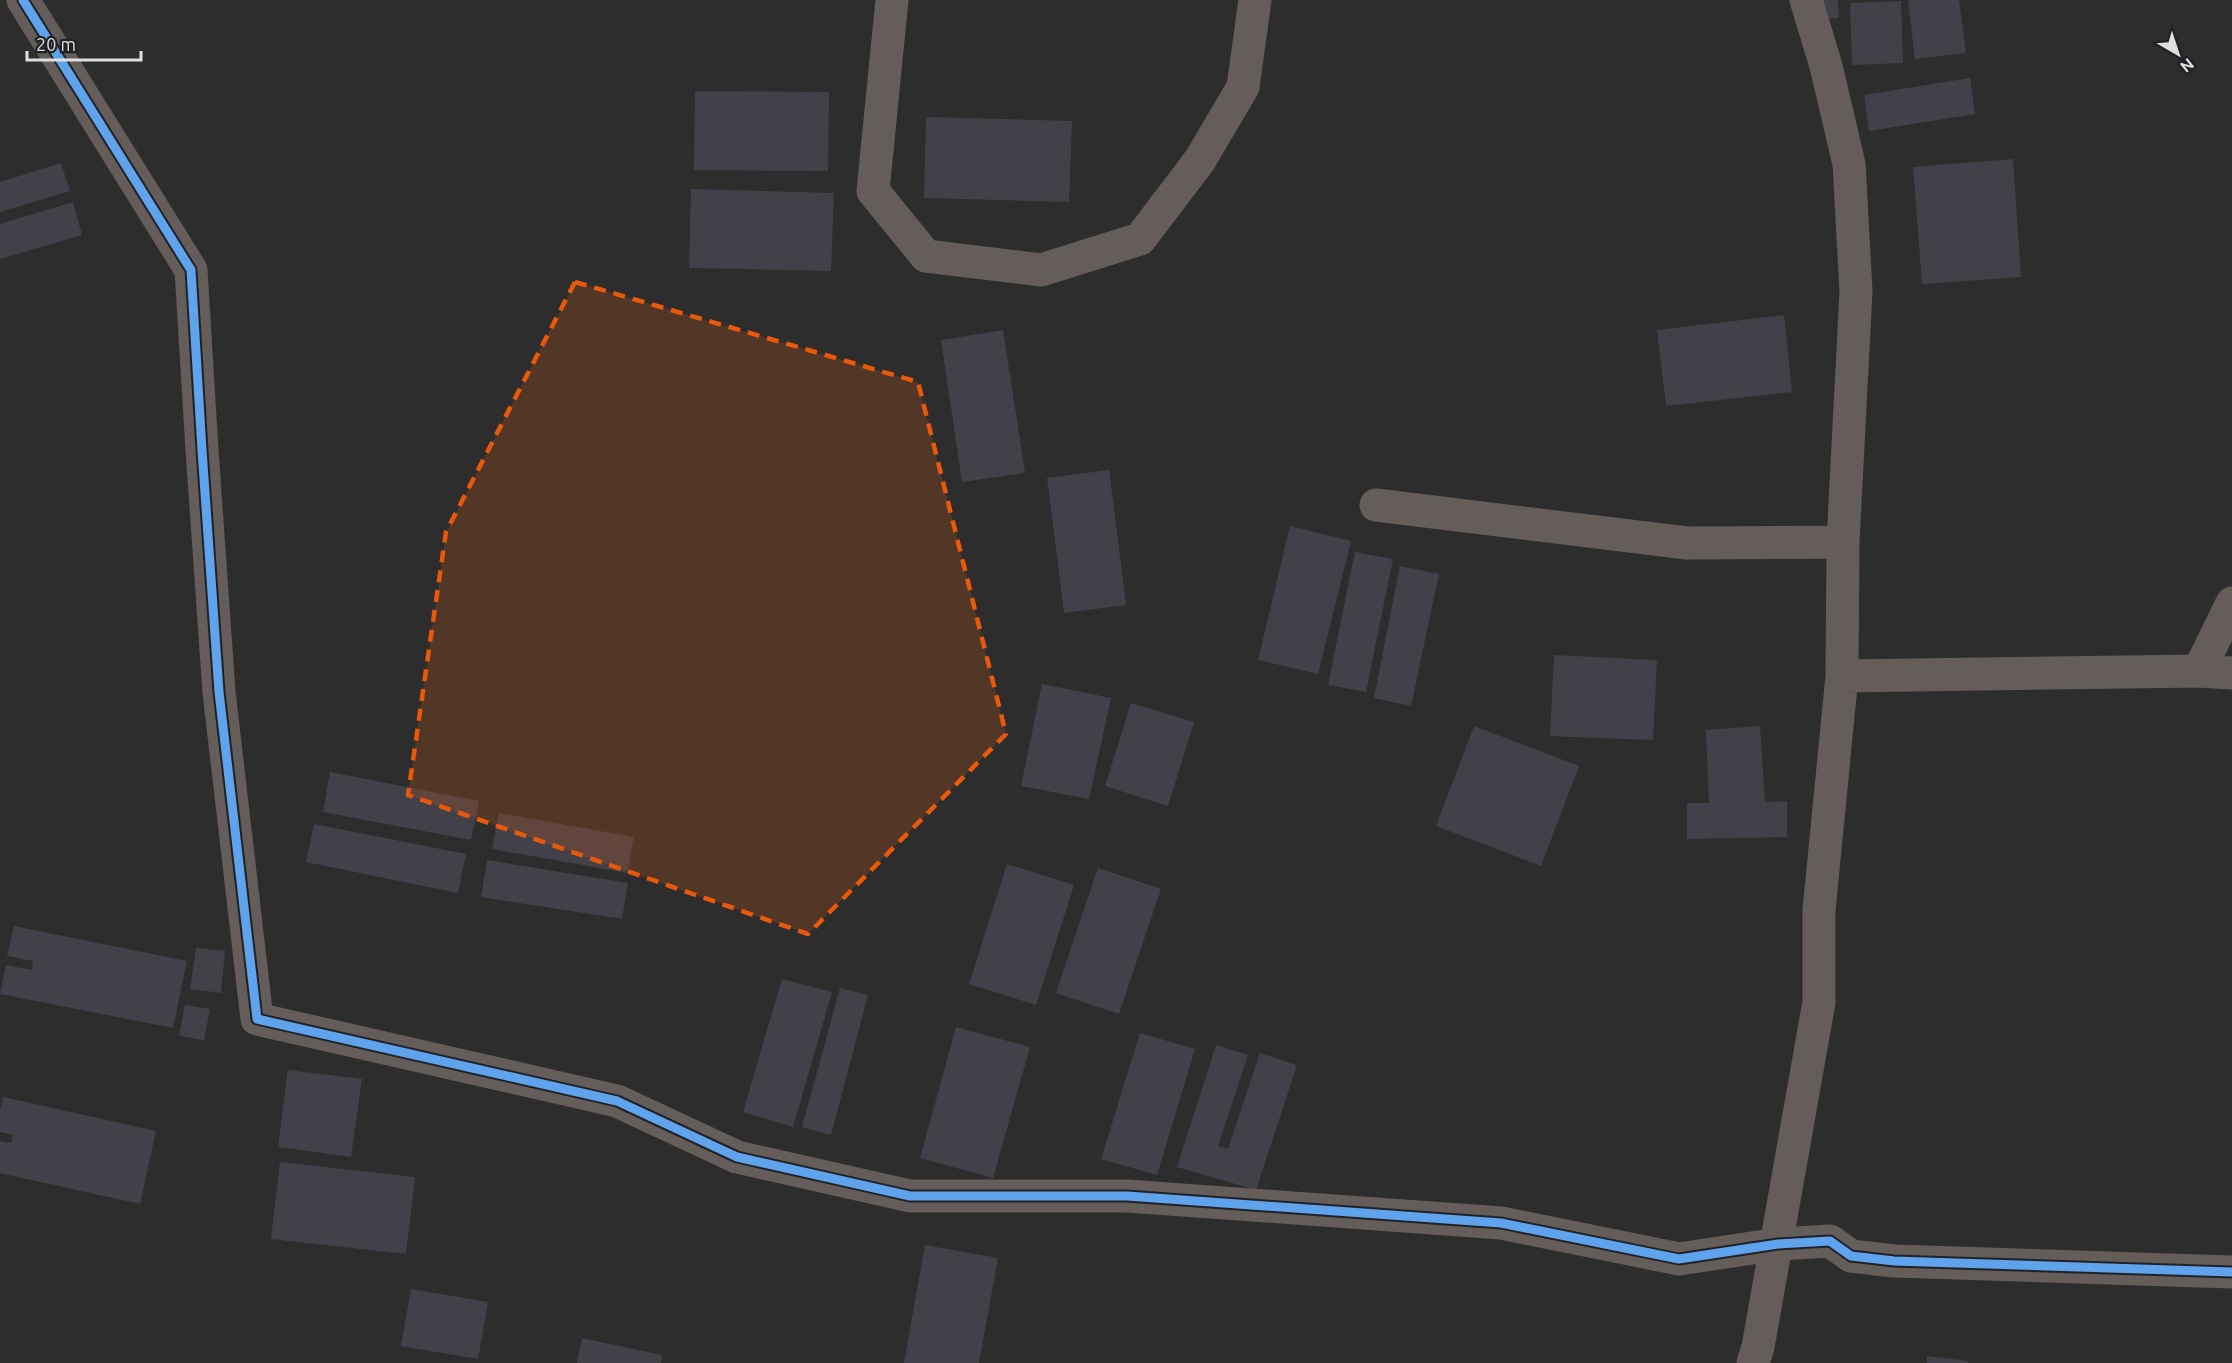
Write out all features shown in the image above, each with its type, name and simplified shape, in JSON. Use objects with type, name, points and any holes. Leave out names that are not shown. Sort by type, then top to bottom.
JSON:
[{"type":"street","points":[[23,0],[191,270],[219,692],[257,1019],[617,1101],[737,1157],[910,1196],[1127,1196],[1501,1223],[1679,1259],[1778,1244],[1830,1241],[1851,1256],[1894,1261],[2232,1272]]},
{"type":"street","points":[[892,0],[873,191],[926,255],[1041,270],[1140,239],[1200,160],[1243,87],[1254,0]]},
{"type":"street","points":[[1753,1363],[1778,1244],[1799,1108],[1819,1002],[1819,910],[1842,676],[1843,542],[1856,291],[1849,164],[1826,66],[1806,0]]},
{"type":"street","points":[[1376,505],[1686,543],[1843,542]]},
{"type":"street","points":[[2199,671],[2232,603]]},
{"type":"street","points":[[1842,676],[2199,671],[2232,673]]},
{"type":"highlighted area","points":[[575,282],[918,382],[1006,734],[808,934],[408,795],[446,532]]},
{"type":"building","points":[[1819,0],[1838,0],[1839,18],[1821,19]]},
{"type":"building","points":[[1908,0],[1959,0],[1966,53],[1915,59]]},
{"type":"building","points":[[1901,1],[1903,63],[1852,65],[1850,3]]},
{"type":"building","points":[[1970,78],[1975,114],[1869,131],[1864,95]]},
{"type":"building","points":[[695,91],[829,92],[828,171],[694,170]]},
{"type":"building","points":[[926,117],[1072,121],[1069,202],[924,198]]},
{"type":"building","points":[[2013,159],[2021,277],[1922,284],[1913,167]]},
{"type":"building","points":[[61,163],[70,191],[0,212],[0,182]]},
{"type":"building","points":[[691,189],[834,193],[831,271],[689,268]]},
{"type":"building","points":[[73,202],[82,235],[0,259],[0,224]]},
{"type":"building","points":[[1784,315],[1792,392],[1666,406],[1657,330]]},
{"type":"building","points":[[1003,330],[1025,473],[962,482],[941,340]]},
{"type":"building","points":[[1109,470],[1126,605],[1064,613],[1047,478]]},
{"type":"building","points":[[1290,526],[1351,541],[1318,674],[1258,660]]},
{"type":"building","points":[[1355,552],[1393,559],[1366,692],[1328,685]]},
{"type":"building","points":[[1400,566],[1439,574],[1411,706],[1374,698]]},
{"type":"building","points":[[1554,655],[1657,660],[1653,740],[1550,736]]},
{"type":"building","points":[[1042,684],[1111,698],[1089,799],[1021,786]]},
{"type":"building","points":[[1131,703],[1194,722],[1168,806],[1105,786]]},
{"type":"building","points":[[1474,726],[1579,766],[1541,866],[1436,826]]},
{"type":"building","points":[[1760,726],[1765,802],[1787,801],[1787,837],[1687,839],[1687,803],[1709,803],[1706,730]]},
{"type":"building","points":[[330,772],[479,801],[471,840],[323,812]]},
{"type":"building","points":[[499,813],[634,837],[627,873],[492,849]]},
{"type":"building","points":[[314,824],[466,854],[458,893],[306,862]]},
{"type":"building","points":[[487,860],[628,883],[622,919],[481,897]]},
{"type":"building","points":[[1007,864],[1074,885],[1036,1005],[969,984]]},
{"type":"building","points":[[1098,868],[1161,889],[1119,1014],[1056,993]]},
{"type":"building","points":[[14,926],[187,961],[173,1028],[0,994],[6,965],[32,970],[33,961],[7,956]]},
{"type":"building","points":[[196,948],[225,951],[221,993],[190,989]]},
{"type":"building","points":[[782,979],[832,992],[793,1127],[743,1112]]},
{"type":"building","points":[[840,988],[868,995],[831,1135],[802,1127]]},
{"type":"building","points":[[185,1005],[210,1009],[204,1040],[179,1036]]},
{"type":"building","points":[[956,1027],[1030,1047],[993,1178],[920,1158]]},
{"type":"building","points":[[1140,1033],[1195,1049],[1157,1175],[1101,1159]]},
{"type":"building","points":[[1216,1045],[1248,1055],[1218,1146],[1228,1149],[1260,1053],[1297,1065],[1256,1190],[1177,1167]]},
{"type":"building","points":[[288,1070],[362,1079],[351,1157],[278,1147]]},
{"type":"building","points":[[3,1097],[156,1131],[140,1204],[0,1173],[0,1141],[11,1143],[13,1135],[0,1132]]},
{"type":"building","points":[[280,1162],[415,1177],[406,1254],[271,1239]]},
{"type":"building","points":[[925,1245],[998,1258],[979,1363],[904,1363]]},
{"type":"building","points":[[411,1289],[488,1302],[478,1359],[401,1346]]},
{"type":"building","points":[[582,1338],[662,1355],[661,1363],[577,1363]]},
{"type":"building","points":[[1927,1356],[1968,1361],[1968,1363],[1927,1363]]},
{"type":"cycle path","points":[[23,0],[191,270],[219,692],[257,1019],[617,1101],[737,1157],[910,1196],[1127,1196],[1501,1223],[1679,1259],[1778,1244],[1830,1241],[1851,1256],[1894,1261],[2232,1272]]}]
